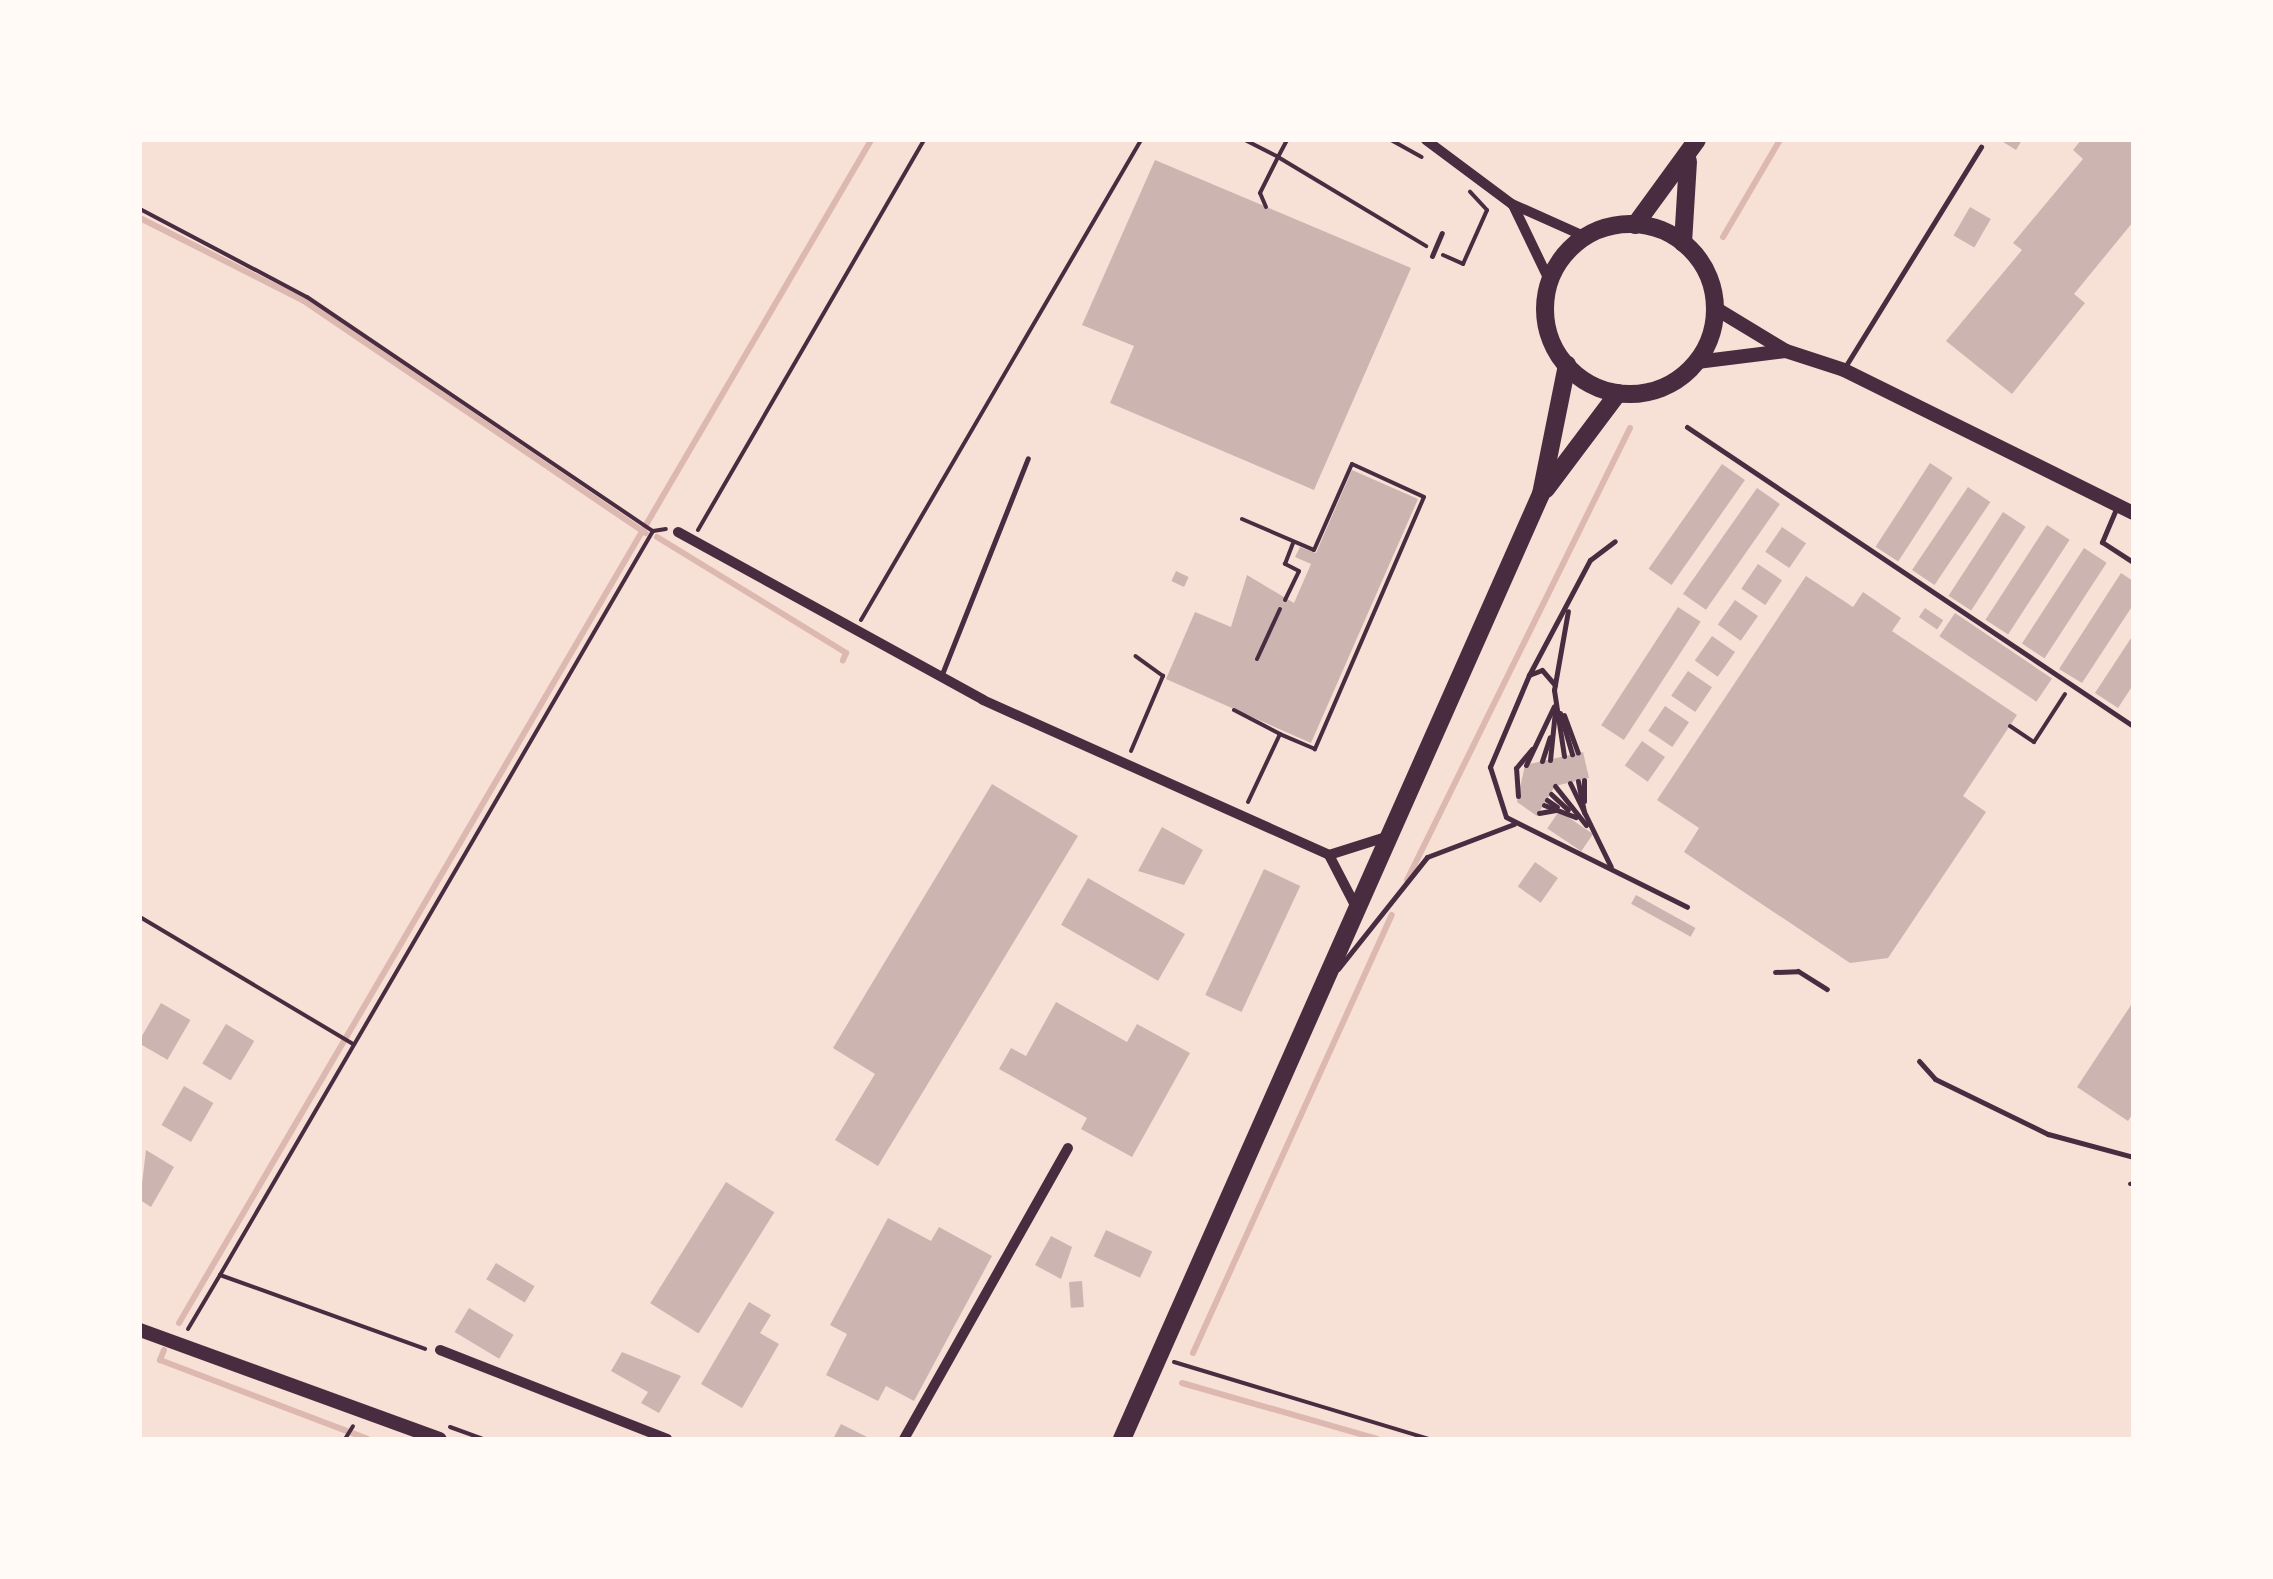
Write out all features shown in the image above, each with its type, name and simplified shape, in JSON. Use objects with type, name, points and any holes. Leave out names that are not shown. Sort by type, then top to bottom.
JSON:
[{"type":"main road","points":[[1634,225],[1688,160],[1697,140]]},
{"type":"main road","points":[[1683,243],[1688,160]]},
{"type":"main road","points":[[1634,225],[1683,243],[1703,266],[1715,308],[1696,362],[1662,388],[1618,393],[1567,365],[1547,326],[1550,282],[1586,237],[1634,225]]},
{"type":"main road","points":[[1122,1439],[1209,1226],[1360,915],[1541,494],[1567,365]]},
{"type":"main road","points":[[1541,494],[1618,393]]},
{"type":"street","points":[[1426,140],[1512,204],[1586,237]]},
{"type":"street","points":[[1512,204],[1550,282]]},
{"type":"street","points":[[1715,308],[1786,351],[1844,370],[2133,513]]},
{"type":"street","points":[[1696,362],[1786,351]]},
{"type":"street","points":[[678,532],[942,674],[1125,764],[1328,855],[1360,915]]},
{"type":"street","points":[[1328,855],[1394,834]]},
{"type":"street","points":[[904,1439],[1068,1148]]},
{"type":"street","points":[[140,1330],[440,1439]]},
{"type":"street","points":[[440,1350],[667,1439]]},
{"type":"lane","points":[[1844,370],[1981,147]]},
{"type":"lane","points":[[1433,253],[1442,233]]},
{"type":"lane","points":[[1687,427],[2133,726]]},
{"type":"lane","points":[[942,674],[1028,458]]},
{"type":"lane","points":[[2117,506],[2102,542],[2133,562]]},
{"type":"lane","points":[[1615,541],[1590,560],[1529,675],[1490,767],[1514,824],[1611,867],[1687,907]]},
{"type":"lane","points":[[1557,703],[1571,754],[1555,688],[1568,611]]},
{"type":"lane","points":[[1529,675],[1542,670],[1555,688]]},
{"type":"lane","points":[[1546,760],[1557,703]]},
{"type":"lane","points":[[1529,764],[1557,703]]},
{"type":"lane","points":[[1518,796],[1516,768],[1534,747]]},
{"type":"lane","points":[[1581,780],[1582,819]]},
{"type":"lane","points":[[1570,783],[1582,819]]},
{"type":"lane","points":[[1555,786],[1596,834],[1611,867]]},
{"type":"lane","points":[[1547,799],[1582,819],[1559,809],[1547,799]]},
{"type":"lane","points":[[1539,813],[1559,809]]},
{"type":"lane","points":[[1330,976],[1365,946],[1427,857],[1514,824]]},
{"type":"lane","points":[[1775,972],[1798,971],[1827,989]]},
{"type":"lane","points":[[1919,1061],[1935,1079],[2048,1134],[2133,1158]]},
{"type":"path","points":[[693,539],[924,140]]},
{"type":"path","points":[[855,630],[1141,140]]},
{"type":"path","points":[[1245,140],[1433,253],[1463,264],[1487,210],[1466,188]]},
{"type":"path","points":[[1266,207],[1260,194],[1287,140]]},
{"type":"path","points":[[1391,140],[1430,162]]},
{"type":"path","points":[[140,208],[306,297],[652,531],[180,1344]]},
{"type":"path","points":[[1234,710],[1315,749],[1424,497],[1352,464],[1314,550],[1242,519]]},
{"type":"path","points":[[1285,600],[1299,570],[1285,564],[1294,542]]},
{"type":"path","points":[[1257,659],[1280,610]]},
{"type":"path","points":[[1125,764],[1163,676],[1136,656]]},
{"type":"path","points":[[2010,726],[2034,742],[2066,692],[2076,697]]},
{"type":"path","points":[[1242,816],[1280,734]]},
{"type":"path","points":[[140,917],[354,1044]]},
{"type":"path","points":[[220,1276],[440,1350]]},
{"type":"path","points":[[1158,1347],[1247,1388],[1430,1439]]},
{"type":"path","points":[[345,1439],[356,1421]]},
{"type":"building","points":[[2000,140],[2022,140],[2016,150]]},
{"type":"building","points":[[2081,140],[2133,140],[2133,222],[2074,294],[2085,303],[2012,394],[1946,341],[2022,250],[2013,243],[2083,159],[2073,150]]},
{"type":"building","points":[[1155,160],[1411,268],[1314,490],[1110,403],[1134,346],[1082,325]]},
{"type":"building","points":[[1970,207],[1991,219],[1974,248],[1954,236]]},
{"type":"building","points":[[1930,463],[1953,478],[1898,562],[1876,547]]},
{"type":"building","points":[[1722,464],[1745,480],[1672,585],[1649,569]]},
{"type":"building","points":[[1352,470],[1418,499],[1311,743],[1166,679],[1195,612],[1231,627],[1247,575],[1294,603],[1311,564],[1295,557],[1300,547],[1316,553]]},
{"type":"building","points":[[1968,487],[1990,502],[1934,585],[1912,570]]},
{"type":"building","points":[[1757,488],[1780,504],[1706,610],[1683,594]]},
{"type":"building","points":[[2003,512],[2026,527],[1971,611],[1949,596]]},
{"type":"building","points":[[2047,525],[2070,540],[2008,634],[1985,620]]},
{"type":"building","points":[[1782,527],[1806,543],[1789,568],[1765,552]]},
{"type":"building","points":[[2084,548],[2107,563],[2045,658],[2022,644]]},
{"type":"building","points":[[1758,564],[1782,580],[1765,605],[1741,589]]},
{"type":"building","points":[[1176,571],[1189,577],[1184,587],[1171,581]]},
{"type":"building","points":[[2121,573],[2133,581],[2133,605],[2082,683],[2059,669]]},
{"type":"building","points":[[1806,576],[1853,607],[1863,592],[1901,618],[1892,631],[2017,715],[1963,796],[1986,812],[1888,958],[1850,963],[1684,852],[1699,828],[1657,800]]},
{"type":"building","points":[[1735,600],[1758,616],[1741,641],[1718,625]]},
{"type":"building","points":[[1678,607],[1701,622],[1624,740],[1601,725]]},
{"type":"building","points":[[1925,608],[1943,620],[1937,629],[1919,617]]},
{"type":"building","points":[[1955,613],[2052,678],[2036,702],[1939,636]]},
{"type":"building","points":[[2133,635],[2133,685],[2118,708],[2095,693]]},
{"type":"building","points":[[1712,636],[1735,652],[1718,677],[1695,661]]},
{"type":"building","points":[[1688,671],[1712,687],[1695,712],[1671,696]]},
{"type":"building","points":[[1665,706],[1689,722],[1672,747],[1648,731]]},
{"type":"building","points":[[1642,741],[1665,757],[1648,782],[1625,766]]},
{"type":"building","points":[[1583,752],[1589,778],[1555,786],[1537,816],[1517,802],[1525,765]]},
{"type":"building","points":[[992,784],[1078,836],[878,1166],[835,1140],[875,1074],[833,1048]]},
{"type":"building","points":[[1559,811],[1593,834],[1581,851],[1547,828]]},
{"type":"building","points":[[1162,827],[1203,850],[1184,885],[1138,871]]},
{"type":"building","points":[[1535,862],[1558,878],[1541,903],[1518,887]]},
{"type":"building","points":[[1264,869],[1300,886],[1242,1012],[1205,995]]},
{"type":"building","points":[[1088,878],[1185,934],[1158,981],[1061,925]]},
{"type":"building","points":[[1636,895],[1695,928],[1691,937],[1631,904]]},
{"type":"building","points":[[1056,1002],[1127,1042],[1137,1024],[1190,1053],[1132,1157],[1081,1129],[1087,1118],[999,1069],[1011,1048],[1026,1056]]},
{"type":"building","points":[[2133,1002],[2133,1113],[2128,1121],[2077,1087]]},
{"type":"building","points":[[161,1003],[190,1020],[167,1060],[140,1044]]},
{"type":"building","points":[[226,1024],[254,1041],[231,1080],[202,1063]]},
{"type":"building","points":[[184,1086],[213,1103],[191,1142],[162,1125]]},
{"type":"building","points":[[146,1150],[174,1167],[151,1207],[140,1200]]},
{"type":"building","points":[[726,1182],[774,1212],[699,1333],[650,1303]]},
{"type":"building","points":[[888,1218],[931,1241],[939,1227],[992,1256],[914,1401],[886,1386],[878,1401],[826,1375],[847,1334],[830,1325]]},
{"type":"building","points":[[1106,1230],[1152,1252],[1140,1278],[1094,1256]]},
{"type":"building","points":[[1051,1236],[1072,1247],[1061,1279],[1035,1265]]},
{"type":"building","points":[[496,1263],[535,1286],[525,1302],[486,1279]]},
{"type":"building","points":[[1082,1281],[1084,1307],[1071,1308],[1069,1282]]},
{"type":"building","points":[[749,1302],[771,1315],[760,1333],[779,1344],[742,1408],[701,1384]]},
{"type":"building","points":[[469,1308],[514,1335],[499,1359],[455,1332]]},
{"type":"building","points":[[622,1352],[681,1376],[659,1413],[641,1403],[648,1392],[611,1371]]},
{"type":"building","points":[[841,1424],[871,1439],[833,1439]]},
{"type":"waterway","points":[[179,1323],[871,140]]},
{"type":"waterway","points":[[1723,237],[1780,140]]},
{"type":"waterway","points":[[140,218],[304,301],[646,533]]},
{"type":"waterway","points":[[1407,880],[1630,428]]},
{"type":"waterway","points":[[657,537],[846,653],[843,660]]},
{"type":"waterway","points":[[1193,1353],[1392,915]]},
{"type":"waterway","points":[[164,1350],[160,1360],[368,1439]]},
{"type":"waterway","points":[[1182,1383],[1377,1439]]}]
